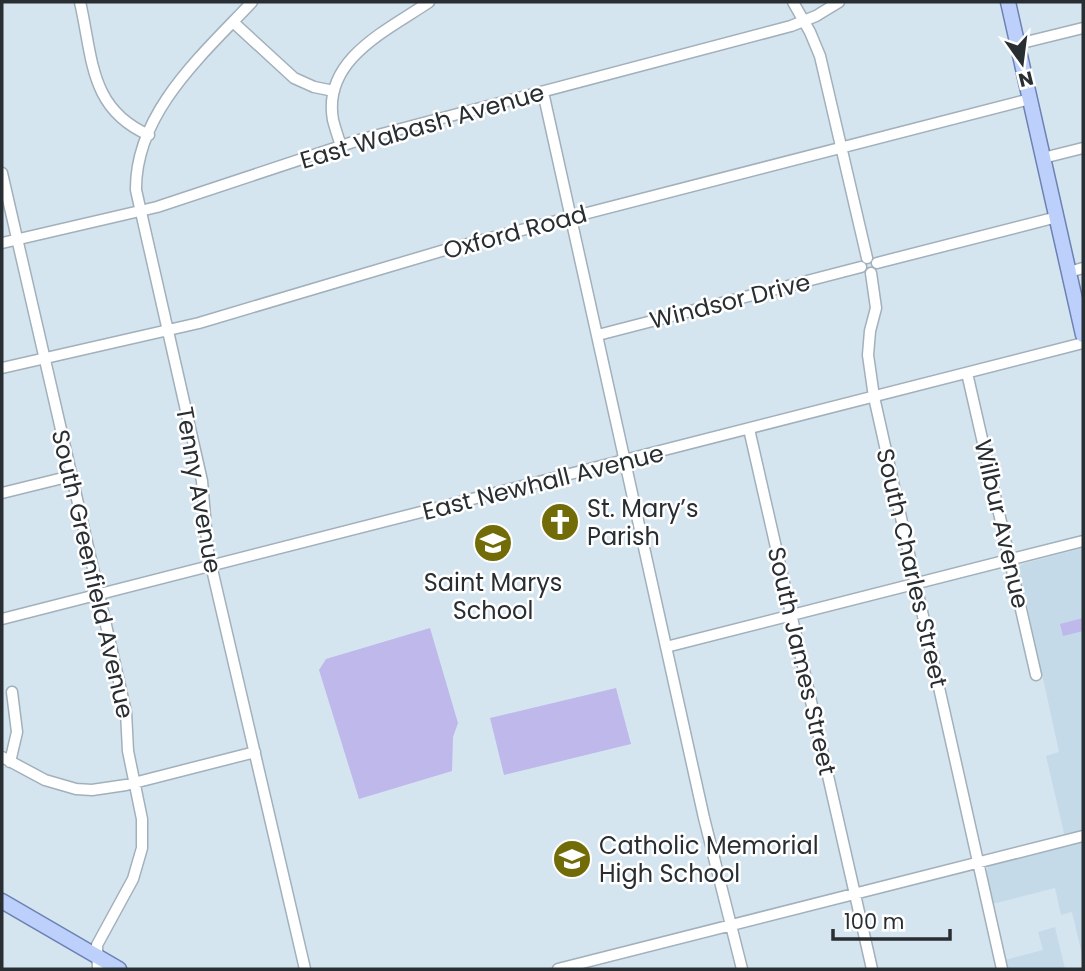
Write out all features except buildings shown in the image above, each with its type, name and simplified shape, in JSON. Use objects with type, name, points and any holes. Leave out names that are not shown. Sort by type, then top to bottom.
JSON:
[{"type":"main road","points":[[1008,2],[1057,217],[1076,270],[1083,335]]},
{"type":"main road","points":[[2,901],[98,962],[120,969]]},
{"type":"street","points":[[80,2],[101,92],[120,118],[149,135]]},
{"type":"street","name":"Tenny Avenue","points":[[252,2],[179,81],[149,135],[138,161],[136,176],[140,212],[202,481],[211,566],[305,969]]},
{"type":"street","points":[[341,146],[333,120],[334,91],[344,67],[359,50],[429,2]]},
{"type":"street","name":"South Charles Street","points":[[793,2],[805,21],[820,56],[869,265],[876,308],[868,355],[874,397],[1002,969]]},
{"type":"street","name":"East Wabash Avenue","points":[[2,243],[140,212],[341,146],[805,21],[838,2]]},
{"type":"street","points":[[233,22],[294,78],[314,87],[334,91]]},
{"type":"street","points":[[1018,44],[1083,28]]},
{"type":"street","points":[[543,92],[666,647],[741,969]]},
{"type":"street","name":"Oxford Road","points":[[2,368],[232,314],[448,249],[1030,99]]},
{"type":"street","points":[[1043,158],[1083,148]]},
{"type":"street","name":"South Greenfield Avenue","points":[[2,173],[126,712],[128,751],[142,819],[139,858],[133,879],[97,945],[98,962]]},
{"type":"street","name":"Windsor Drive","points":[[598,335],[1057,217]]},
{"type":"street","name":"East Newhall Avenue","points":[[2,619],[1083,343]]},
{"type":"street","name":"Wilbur Avenue","points":[[967,373],[1036,675]]},
{"type":"street","name":"South James Street","points":[[749,429],[872,969]]},
{"type":"street","points":[[2,493],[71,477]]},
{"type":"street","points":[[666,647],[1083,541]]},
{"type":"street","points":[[12,692],[17,732],[6,760],[45,780],[76,789],[101,789],[135,782],[255,752]]},
{"type":"street","points":[[558,969],[1083,836]]},
{"type":"shaded area","points":[[1083,548],[1083,959],[1072,912],[1061,915],[1055,888],[993,904],[986,874],[988,867],[1067,846],[1046,756],[1059,752],[1019,568],[1022,564]]},
{"type":"shaded area","points":[[1083,618],[1083,631],[1063,636],[1060,624]]},
{"type":"shaded area","points":[[430,628],[458,723],[453,737],[452,771],[359,799],[319,670],[326,659]]},
{"type":"shaded area","points":[[616,688],[631,744],[504,775],[490,718]]},
{"type":"shaded area","points":[[1055,927],[1065,969],[1007,969],[1005,960],[1043,950],[1038,932]]},
{"type":"place","name":"St. Mary’s Parish","points":[[560,522]]},
{"type":"place","name":"Saint Marys School","points":[[493,543]]},
{"type":"place","name":"Catholic Memorial High School","points":[[572,859]]}]
